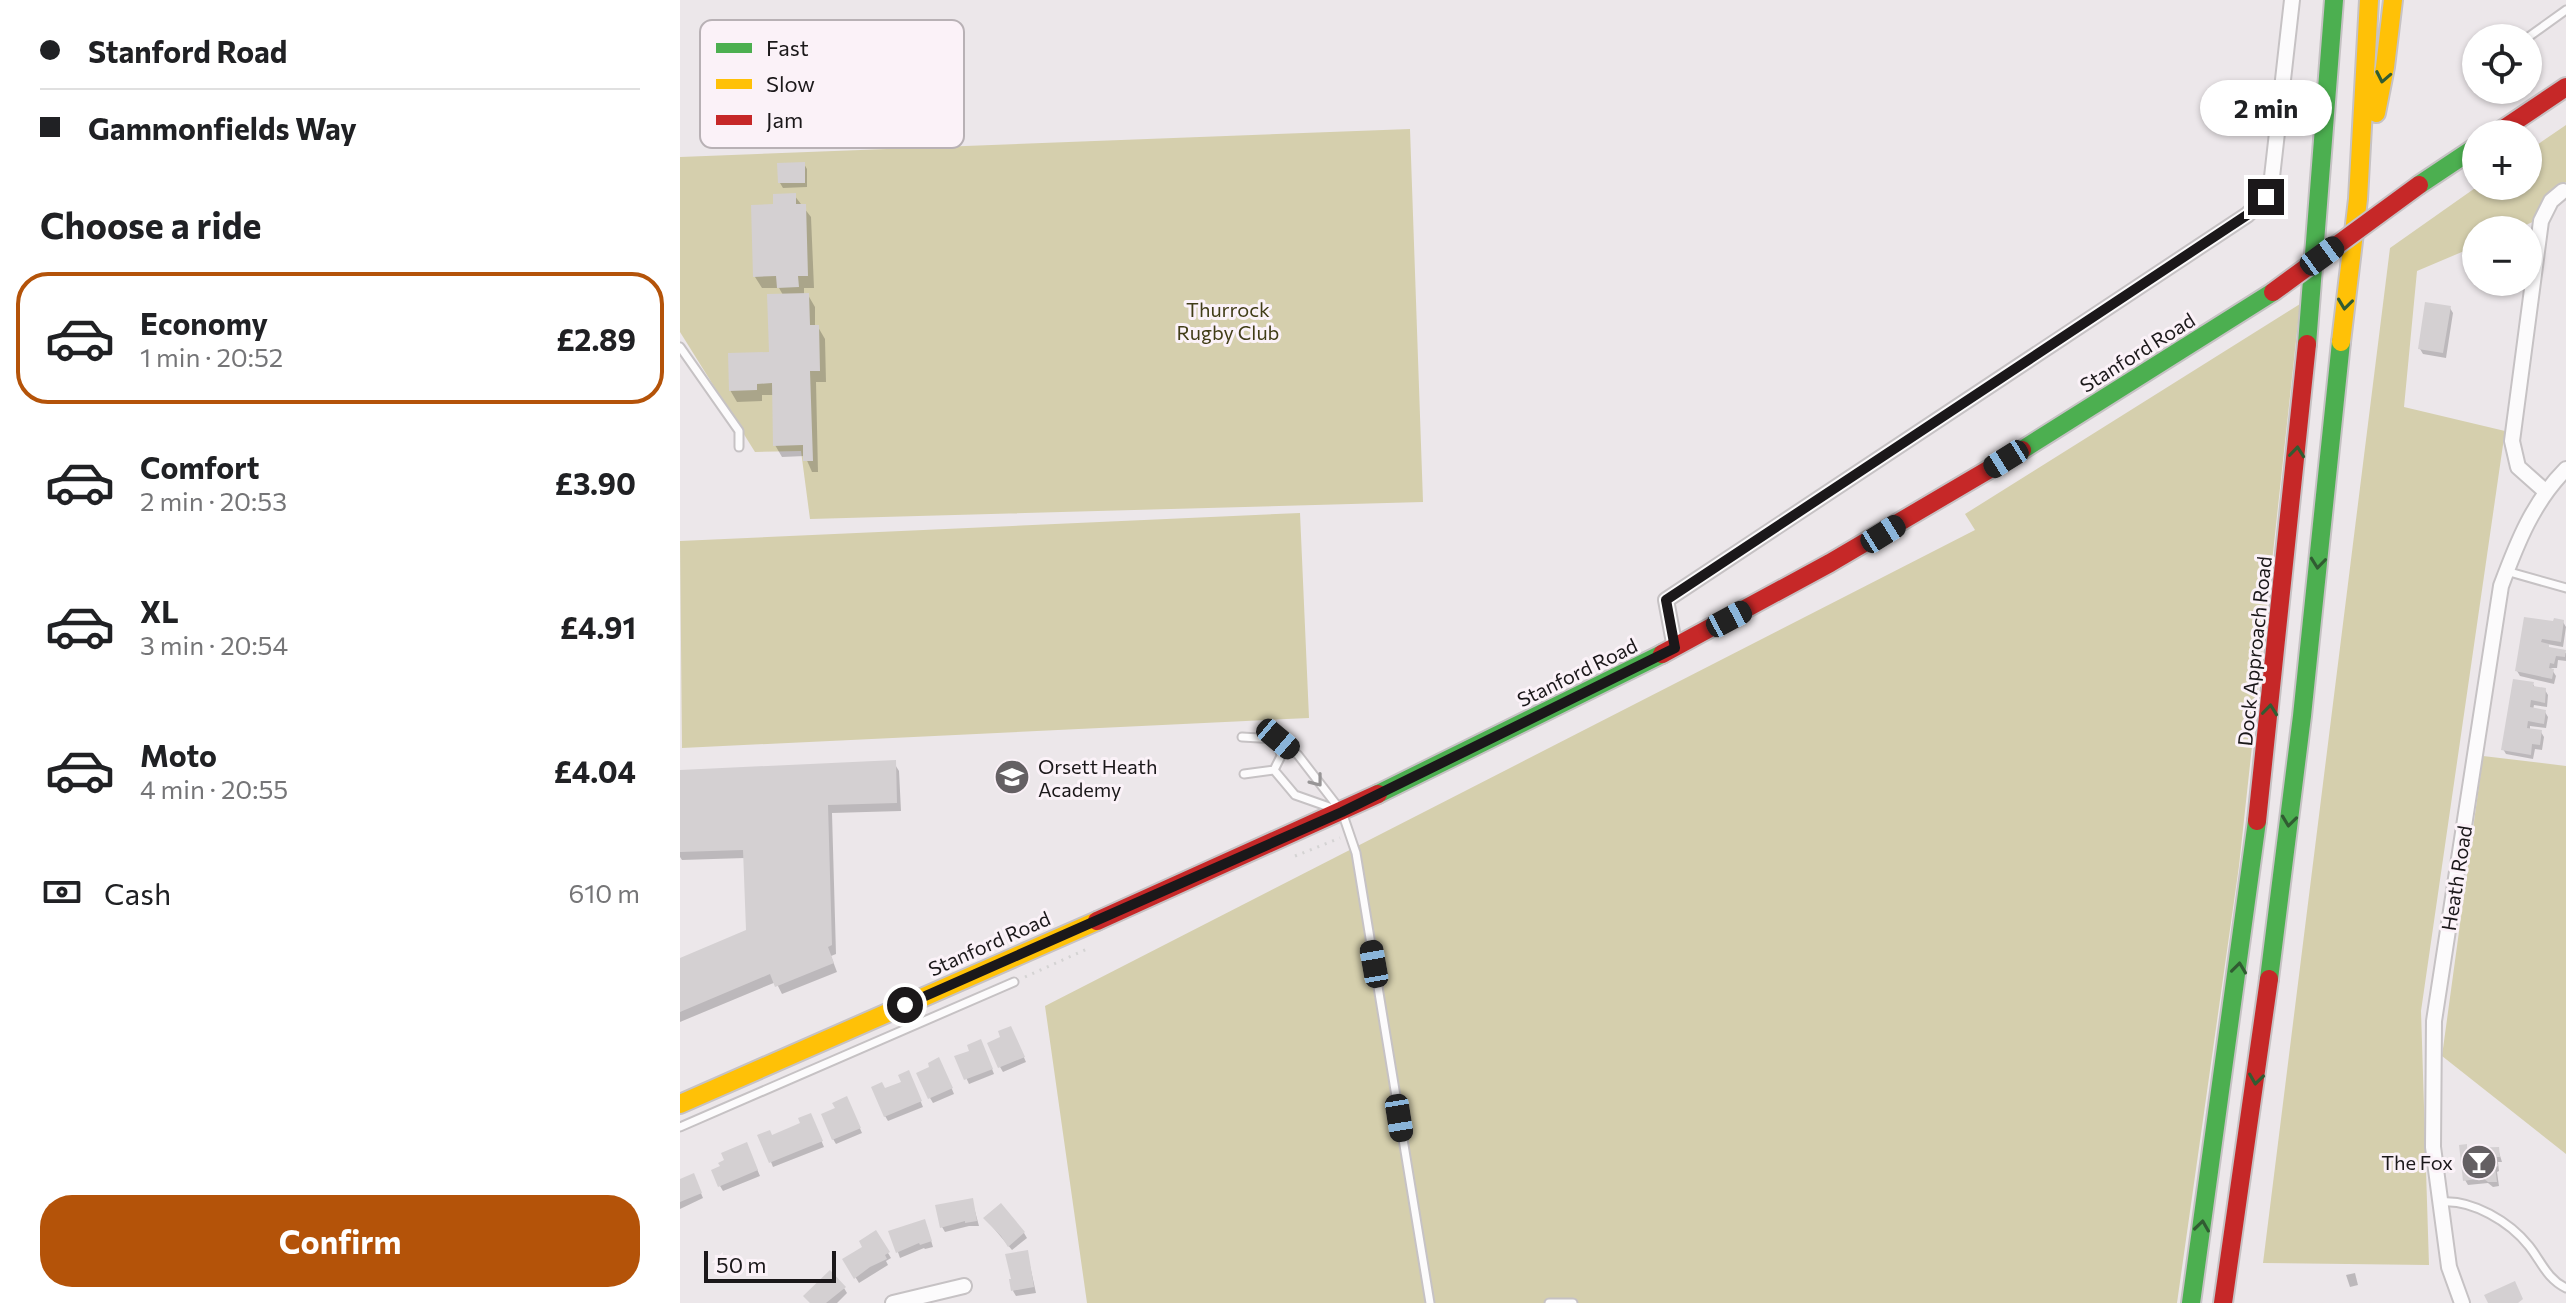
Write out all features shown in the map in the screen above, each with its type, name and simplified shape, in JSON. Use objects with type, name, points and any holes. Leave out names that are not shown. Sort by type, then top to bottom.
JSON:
[{"type":"main road","name":"Dock Approach Road","points":[[2191,1303],[2229,1044],[2270,710],[2306,360],[2334,0]]},
{"type":"main road","points":[[2223,1303],[2280,897],[2358,199],[2369,0]]},
{"type":"main road","points":[[2358,199],[2385,67],[2393,0]]},
{"type":"main road","points":[[2517,120],[2566,87]]},
{"type":"main road","name":"Stanford Road","points":[[680,1104],[1342,812],[1675,648],[1862,547],[2273,292],[2462,156]]},
{"type":"street","points":[[1675,648],[1666,600],[2247,215],[2266,197],[2272,177],[2292,0]]},
{"type":"street","points":[[2545,491],[2518,467],[2512,441],[2541,221],[2551,201],[2563,191]]},
{"type":"street","name":"Heath Road","points":[[2462,1303],[2449,1267],[2433,1147],[2434,1021],[2501,586],[2519,537],[2545,491],[2566,469]]},
{"type":"street","points":[[893,1303],[964,1286]]},
{"type":"lane","points":[[2542,27],[2566,10]]},
{"type":"lane","points":[[680,347],[739,431],[739,447]]},
{"type":"lane","points":[[2506,571],[2566,588]]},
{"type":"lane","points":[[1242,737],[1278,739],[1298,755],[1342,812],[1356,853],[1430,1303]]},
{"type":"lane","points":[[1274,770],[1281,756],[1278,739]]},
{"type":"lane","points":[[1274,770],[1295,795],[1342,812]]},
{"type":"lane","points":[[1244,774],[1274,770]]},
{"type":"lane","points":[[680,1127],[1014,982]]},
{"type":"lane","points":[[2441,1202],[2462,1203],[2507,1224],[2531,1249],[2544,1270],[2557,1284],[2566,1288]]},
{"type":"lane","points":[[1549,1303],[1573,1303]]},
{"type":"green space","points":[[2566,125],[2566,182],[2550,193],[2538,216],[2462,216],[2462,252],[2417,271],[2404,407],[2505,431],[2421,1011],[2429,1265],[2263,1263],[2390,248],[2462,197],[2462,200],[2542,200],[2542,141]]},
{"type":"green space","name":"Thurrock Rugby Club","points":[[1410,129],[1423,502],[810,519],[801,451],[755,452],[680,332],[680,157]]},
{"type":"green space","points":[[2300,304],[2239,866],[2177,1303],[1087,1303],[1045,1006],[1975,530],[1965,514]]},
{"type":"green space","points":[[1300,513],[1309,718],[682,748],[680,541]]},
{"type":"green space","points":[[2483,756],[2566,766],[2566,1154],[2442,1056]]},
{"type":"building","points":[[805,162],[805,183],[778,183],[777,163]]},
{"type":"building","points":[[796,193],[796,204],[806,204],[808,276],[798,276],[799,287],[777,288],[776,276],[753,277],[751,205],[773,204],[773,194]]},
{"type":"building","points":[[809,293],[810,325],[819,325],[820,371],[810,371],[813,461],[803,461],[803,445],[773,446],[772,383],[757,384],[757,390],[729,391],[728,353],[769,352],[767,294]]},
{"type":"building","points":[[2425,302],[2451,306],[2443,353],[2418,349]]},
{"type":"building","points":[[2524,617],[2564,620],[2561,642],[2542,639],[2541,642],[2566,650],[2565,657],[2556,656],[2554,664],[2550,663],[2549,668],[2554,669],[2552,679],[2515,671]]},
{"type":"building","points":[[2513,679],[2534,682],[2533,686],[2546,688],[2545,703],[2531,700],[2530,707],[2546,710],[2544,724],[2528,721],[2527,728],[2542,730],[2540,745],[2532,744],[2531,755],[2501,750]]},
{"type":"building","points":[[896,760],[897,803],[828,805],[832,945],[828,947],[834,963],[775,987],[770,974],[680,1012],[680,958],[746,930],[743,850],[680,852],[680,770]]},
{"type":"building","points":[[1011,1026],[1025,1057],[998,1068],[987,1043],[1000,1037],[998,1031]]},
{"type":"building","points":[[981,1039],[993,1069],[964,1080],[954,1056],[969,1051],[967,1045]]},
{"type":"building","points":[[939,1057],[953,1088],[928,1099],[916,1073],[929,1067],[928,1063]]},
{"type":"building","points":[[909,1070],[922,1101],[884,1117],[871,1087],[882,1082],[885,1088],[901,1082],[898,1075]]},
{"type":"building","points":[[847,1096],[861,1128],[832,1140],[821,1114],[835,1108],[832,1103]]},
{"type":"building","points":[[811,1113],[823,1141],[769,1163],[757,1135],[770,1130],[772,1135],[800,1123],[798,1118]]},
{"type":"building","points":[[747,1142],[758,1170],[718,1187],[711,1170],[724,1160],[721,1153]]},
{"type":"building","name":"The Fox","points":[[2467,1144],[2467,1148],[2499,1147],[2500,1157],[2496,1157],[2498,1166],[2495,1167],[2497,1182],[2488,1182],[2483,1178],[2463,1181],[2459,1145]]},
{"type":"building","points":[[694,1173],[702,1193],[680,1202],[680,1179]]},
{"type":"building","points":[[973,1198],[977,1221],[940,1228],[935,1205]]},
{"type":"building","points":[[1001,1203],[1025,1232],[1008,1247],[983,1218]]},
{"type":"building","points":[[925,1219],[932,1241],[896,1253],[888,1231]]},
{"type":"building","points":[[876,1230],[890,1252],[885,1255],[887,1259],[854,1279],[842,1259],[862,1247],[859,1241]]},
{"type":"building","points":[[1028,1250],[1034,1287],[1011,1291],[1005,1254]]},
{"type":"building","points":[[830,1270],[846,1287],[826,1303],[810,1303],[803,1296]]},
{"type":"building","points":[[2515,1281],[2523,1299],[2518,1303],[2488,1303],[2484,1295]]},
{"type":"traffic: fast","points":[[2307,344],[2334,0]]},
{"type":"traffic: fast","points":[[2419,185],[2462,156]]},
{"type":"traffic: fast","points":[[2022,450],[2273,292]]},
{"type":"traffic: fast","points":[[2269,979],[2302,716],[2341,342]]},
{"type":"traffic: fast","points":[[1378,794],[1662,654]]},
{"type":"traffic: fast","points":[[2191,1303],[2257,821]]},
{"type":"traffic: slow","points":[[2341,342],[2358,199],[2369,0]]},
{"type":"traffic: slow","points":[[2376,113],[2393,0]]},
{"type":"traffic: slow","points":[[680,1104],[1097,921]]},
{"type":"traffic: jam","points":[[2517,120],[2566,87]]},
{"type":"traffic: jam","points":[[2273,292],[2419,185]]},
{"type":"traffic: jam","points":[[2257,821],[2307,344]]},
{"type":"traffic: jam","points":[[1662,654],[1830,563],[2022,450]]},
{"type":"traffic: jam","points":[[1097,921],[1378,794]]},
{"type":"traffic: jam","points":[[2223,1303],[2269,979]]},
{"type":"place","name":"Orsett Heath Academy","points":[[1012,777]]},
{"type":"place","name":"The Fox","points":[[2479,1162]]},
{"type":"route","points":[[905,1005],[1342,812],[1675,648],[1666,600],[2247,215],[2266,197]]}]
